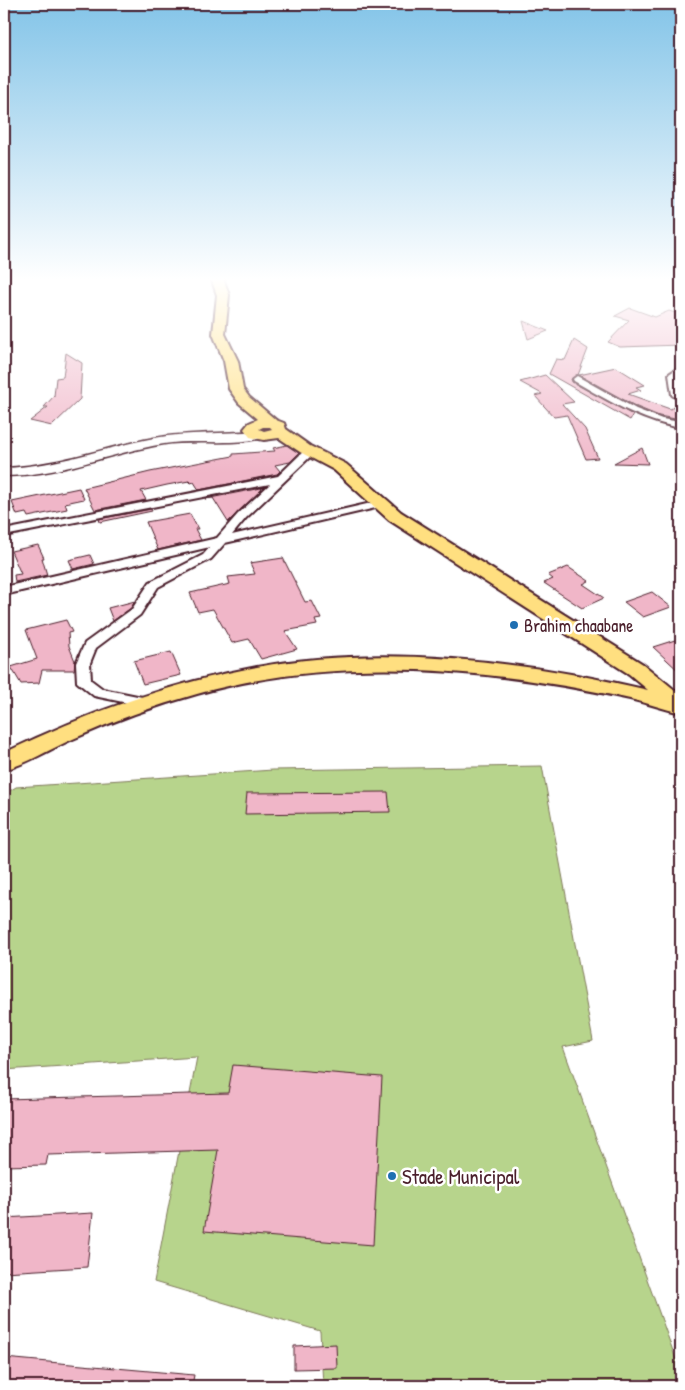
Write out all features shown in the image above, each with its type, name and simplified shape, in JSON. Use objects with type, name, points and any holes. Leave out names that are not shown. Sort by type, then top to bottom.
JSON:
[{"type":"main road","points":[[222,343],[231,361],[238,393],[275,427],[305,449]]},
{"type":"main road","points":[[251,406],[256,432]]},
{"type":"main road","points":[[256,432],[260,423],[275,427]]},
{"type":"main road","points":[[256,432],[305,449],[340,467],[395,516],[636,669],[681,706]]},
{"type":"main road","points":[[4,762],[83,725],[146,702],[203,685],[261,673],[331,666],[399,664],[505,671],[594,684],[643,694],[681,706]]},
{"type":"street","points":[[681,369],[673,374],[677,395],[681,399]]},
{"type":"street","points":[[577,378],[632,412],[660,421],[681,424]]},
{"type":"street","points":[[4,472],[61,467],[150,443],[256,432]]},
{"type":"street","points":[[146,702],[99,693],[84,682],[83,663],[90,646],[136,612],[154,585],[207,557],[242,516],[282,478],[305,449]]},
{"type":"street","points":[[4,533],[282,478]]},
{"type":"street","points":[[4,591],[380,504]]},
{"type":"green space","name":"Stade Municipal","points":[[542,766],[593,1041],[563,1047],[681,1373],[681,1386],[323,1386],[320,1331],[154,1282],[197,1057],[4,1070],[5,794],[16,787],[273,770]]},
{"type":"building","points":[[573,343],[578,343],[588,349],[578,375],[571,379],[572,382],[633,415],[630,420],[549,374],[556,359],[565,360]]},
{"type":"building","points":[[610,343],[681,343],[681,345],[620,347]]},
{"type":"building","points":[[66,353],[82,363],[80,399],[52,426],[30,421],[48,407],[44,407],[54,396],[56,378],[63,377]]},
{"type":"building","points":[[616,367],[645,385],[636,387],[641,390],[628,394],[670,409],[681,404],[681,420],[659,416],[637,407],[579,375]]},
{"type":"building","points":[[545,375],[574,402],[562,404],[585,429],[598,458],[586,459],[567,415],[554,417],[535,396],[542,394],[520,382]]},
{"type":"building","points":[[287,445],[299,453],[290,462],[275,465],[280,471],[277,474],[199,490],[194,482],[191,483],[189,481],[167,485],[141,491],[146,500],[95,510],[84,488],[150,472],[233,456],[233,454],[275,451],[273,448]]},
{"type":"building","points":[[642,448],[648,464],[614,463]]},
{"type":"building","points":[[79,488],[84,499],[65,503],[67,509],[28,517],[26,513],[17,515],[12,502]]},
{"type":"building","points":[[261,488],[228,522],[213,498],[205,499]]},
{"type":"building","points":[[151,509],[152,511],[100,522],[99,519]]},
{"type":"building","points":[[190,514],[198,529],[195,529],[201,540],[158,550],[146,522]]},
{"type":"building","points":[[38,545],[44,558],[42,558],[47,575],[15,582],[14,575],[21,574],[11,551]]},
{"type":"building","points":[[90,555],[94,564],[73,569],[69,560]]},
{"type":"building","points":[[283,558],[305,602],[312,601],[321,619],[315,620],[317,625],[285,631],[297,649],[261,659],[249,639],[232,643],[213,609],[198,612],[190,593],[230,584],[228,577],[255,574],[250,563]]},
{"type":"building","points":[[568,567],[589,581],[583,584],[604,598],[582,608],[544,583],[553,579],[548,575]]},
{"type":"building","points":[[652,592],[671,607],[643,617],[624,602]]},
{"type":"building","points":[[135,601],[131,608],[113,621],[108,608]]},
{"type":"building","points":[[66,620],[72,632],[68,633],[69,646],[75,661],[74,670],[42,670],[39,683],[21,684],[11,667],[37,659],[26,630]]},
{"type":"building","points":[[675,640],[681,646],[681,673],[653,647]]},
{"type":"building","points":[[171,652],[181,675],[143,684],[134,661]]},
{"type":"building","points":[[388,792],[390,812],[245,814],[247,793]]},
{"type":"building","points":[[233,1065],[382,1077],[373,1245],[204,1231],[218,1150],[48,1155],[46,1165],[4,1166],[4,1099],[228,1093]]},
{"type":"building","points":[[93,1213],[87,1267],[4,1272],[4,1218]]},
{"type":"building","points":[[336,1344],[337,1368],[294,1369],[294,1346]]},
{"type":"building","points":[[4,1358],[194,1375],[192,1386],[4,1386]]},
{"type":"place","name":"Brahim chaabane","points":[[514,625]]},
{"type":"place","name":"Stade Municipal","points":[[392,1176]]}]
